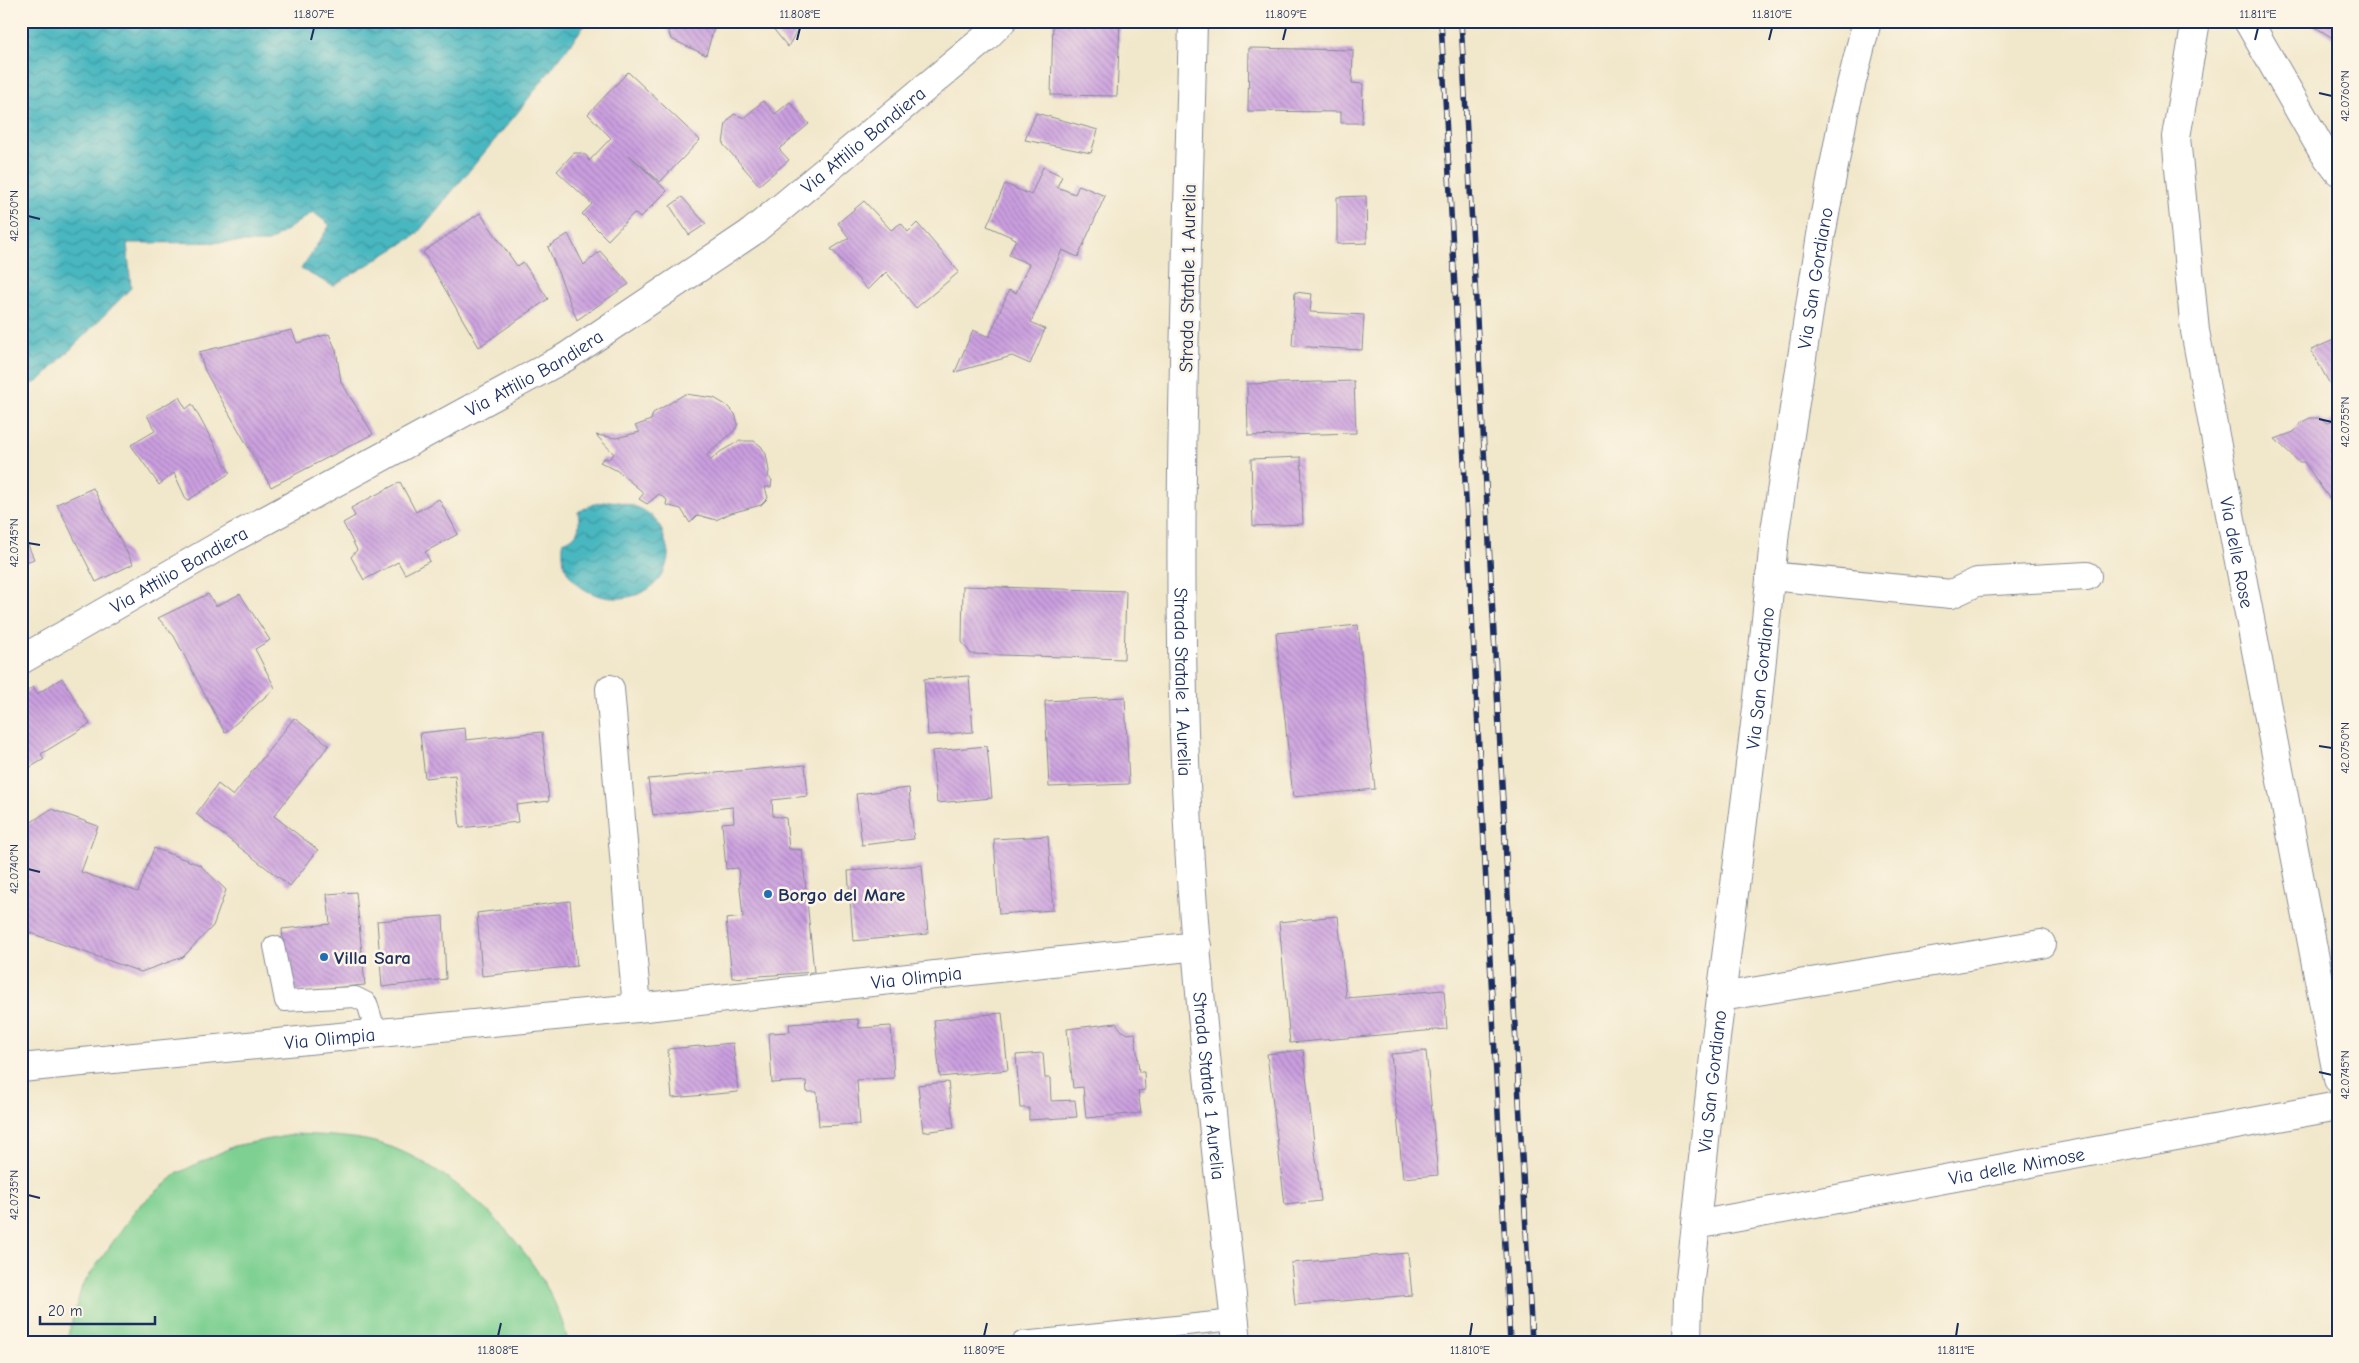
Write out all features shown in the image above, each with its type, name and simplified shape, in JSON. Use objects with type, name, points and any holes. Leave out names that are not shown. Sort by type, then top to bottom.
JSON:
[{"type":"street","name":"Via Attilio Bandiera","points":[[21,660],[233,538],[566,356],[752,232],[984,39],[1002,21]]},
{"type":"street","name":"Strada Statale 1 Aurelia","points":[[1193,21],[1182,553],[1186,796],[1196,946],[1235,1331]]},
{"type":"street","name":"Via San Gordiano","points":[[1687,1342],[1688,1298],[1721,997],[1757,708],[1770,576],[1821,235],[1844,113],[1867,21]]},
{"type":"street","name":"Via delle Rose","points":[[2196,21],[2176,137],[2195,331],[2338,1080]]},
{"type":"street","points":[[2248,21],[2322,150],[2338,171]]},
{"type":"street","points":[[1770,576],[1951,594],[1978,582],[2087,576]]},
{"type":"street","points":[[610,689],[637,1008]]},
{"type":"street","points":[[1721,997],[2041,944]]},
{"type":"street","name":"Via Olimpia","points":[[21,1068],[637,1008],[1196,946]]},
{"type":"street","name":"Via delle Mimose","points":[[1696,1225],[2338,1106]]},
{"type":"lane","points":[[274,946],[285,1001],[355,996],[368,1003],[376,1033]]},
{"type":"lane","points":[[1022,1342],[1235,1331]]},
{"type":"green space","points":[[297,1134],[345,1137],[380,1143],[420,1160],[448,1178],[476,1200],[524,1252],[543,1281],[558,1312],[568,1342],[66,1342],[82,1286],[136,1209],[178,1173],[234,1146]]},
{"type":"water","points":[[21,21],[588,21],[518,112],[415,236],[333,286],[301,269],[330,225],[313,212],[269,242],[127,243],[131,288],[39,381],[21,388]]},
{"type":"water","points":[[608,501],[632,505],[653,518],[662,531],[668,554],[662,574],[652,586],[638,594],[622,598],[605,597],[589,592],[576,583],[566,569],[563,556],[563,542],[575,535],[579,527],[578,512],[591,505]]},
{"type":"building","points":[[665,21],[716,21],[706,55],[671,39]]},
{"type":"building","points":[[767,21],[802,21],[788,47]]},
{"type":"building","points":[[1053,21],[1120,21],[1117,96],[1051,95]]},
{"type":"building","points":[[2305,21],[2338,21],[2338,41]]},
{"type":"building","points":[[1249,48],[1353,50],[1352,83],[1363,84],[1362,123],[1341,123],[1341,112],[1248,111]]},
{"type":"building","points":[[628,72],[700,140],[660,182],[628,154],[667,191],[640,218],[634,213],[608,240],[582,214],[592,204],[557,171],[574,153],[581,153],[587,156],[589,161],[611,138],[588,114]]},
{"type":"building","points":[[763,101],[775,114],[790,102],[809,124],[779,149],[789,160],[759,185],[723,144],[726,123],[734,114],[744,118]]},
{"type":"building","points":[[1036,113],[1098,130],[1091,153],[1025,140]]},
{"type":"building","points":[[1043,167],[1062,176],[1057,187],[1075,194],[1079,185],[1105,196],[1078,257],[1062,250],[1031,322],[1045,329],[1030,364],[1012,356],[955,372],[973,330],[989,337],[1009,290],[1016,293],[1029,264],[1009,255],[1016,239],[987,226],[1005,184],[1031,195]]},
{"type":"building","points":[[1366,196],[1367,243],[1337,244],[1337,197]]},
{"type":"building","points":[[682,197],[706,224],[689,235],[670,206]]},
{"type":"building","points":[[864,201],[891,230],[901,223],[908,232],[917,223],[959,272],[916,308],[886,272],[868,290],[831,249],[849,238],[838,223]]},
{"type":"building","points":[[480,213],[517,266],[523,262],[548,299],[479,347],[423,252]]},
{"type":"building","points":[[568,234],[584,265],[600,251],[629,284],[577,320],[548,247]]},
{"type":"building","points":[[1295,292],[1312,294],[1310,312],[1364,315],[1362,350],[1292,346]]},
{"type":"building","points":[[292,330],[297,343],[329,334],[336,350],[341,382],[373,434],[271,487],[205,371],[199,352]]},
{"type":"building","points":[[2338,338],[2338,399],[2311,350]]},
{"type":"building","points":[[1354,381],[1356,433],[1248,436],[1247,384]]},
{"type":"building","points":[[685,394],[714,398],[726,405],[735,414],[738,424],[735,430],[707,455],[711,460],[720,452],[739,441],[754,441],[761,446],[766,454],[769,471],[768,477],[772,480],[771,487],[765,487],[768,498],[761,505],[731,513],[716,520],[698,515],[690,523],[681,509],[666,505],[667,500],[659,494],[647,504],[639,499],[644,493],[616,470],[600,462],[604,458],[609,459],[614,454],[596,435],[616,438],[640,432],[635,426],[651,420],[653,413]]},
{"type":"building","points":[[179,397],[186,409],[192,404],[230,473],[187,501],[174,473],[159,485],[131,445],[155,431],[147,415]]},
{"type":"building","points":[[2338,417],[2338,502],[2333,504],[2304,462],[2299,462],[2275,439],[2294,432],[2302,422],[2310,418],[2319,418],[2328,423]]},
{"type":"building","points":[[1301,457],[1303,524],[1253,526],[1251,459]]},
{"type":"building","points":[[400,482],[416,512],[439,499],[458,534],[425,552],[430,561],[405,574],[398,562],[364,580],[351,557],[357,550],[343,523],[355,516],[351,508]]},
{"type":"building","points":[[93,488],[133,564],[96,582],[57,504]]},
{"type":"building","points":[[21,529],[34,559],[21,564]]},
{"type":"building","points":[[963,586],[1126,591],[1124,659],[971,654],[962,642]]},
{"type":"building","points":[[208,594],[216,606],[240,594],[270,640],[255,649],[275,688],[225,733],[174,636],[158,618]]},
{"type":"building","points":[[1358,625],[1375,789],[1293,797],[1276,633]]},
{"type":"building","points":[[969,676],[973,732],[928,735],[924,679]]},
{"type":"building","points":[[62,678],[90,724],[41,754],[44,759],[21,773],[21,695],[33,687],[37,694]]},
{"type":"building","points":[[1125,697],[1129,784],[1049,787],[1045,701]]},
{"type":"building","points":[[294,718],[329,745],[274,816],[318,850],[290,886],[196,814],[218,784],[233,796]]},
{"type":"building","points":[[465,728],[466,740],[542,732],[549,801],[516,805],[518,822],[460,828],[455,775],[425,778],[420,733]]},
{"type":"building","points":[[987,746],[992,798],[937,803],[932,751]]},
{"type":"building","points":[[805,765],[808,796],[772,800],[773,816],[786,818],[789,849],[802,850],[814,972],[732,978],[726,919],[743,917],[738,868],[726,869],[722,823],[734,822],[733,807],[653,815],[648,779]]},
{"type":"building","points":[[909,788],[914,839],[862,845],[856,794]]},
{"type":"building","points":[[51,809],[98,826],[81,872],[138,892],[154,848],[200,865],[226,890],[213,926],[183,957],[141,972],[22,930],[21,829]]},
{"type":"building","points":[[1048,836],[1053,910],[999,914],[994,839]]},
{"type":"building","points":[[922,865],[928,934],[853,941],[848,871]]},
{"type":"building","name":"Villa Sara","points":[[356,892],[365,985],[288,992],[282,929],[330,924],[327,894]]},
{"type":"building","points":[[570,901],[577,966],[482,976],[477,913]]},
{"type":"building","points":[[443,916],[446,979],[382,987],[377,921]]},
{"type":"building","points":[[1338,916],[1346,998],[1444,990],[1447,1029],[1290,1043],[1279,922]]},
{"type":"building","points":[[1002,1013],[1008,1070],[940,1077],[934,1020]]},
{"type":"building","points":[[858,1019],[859,1028],[891,1026],[894,1078],[857,1080],[860,1124],[819,1126],[817,1092],[807,1092],[806,1081],[772,1083],[769,1033],[790,1032],[789,1024]]},
{"type":"building","points":[[1116,1023],[1122,1031],[1128,1034],[1135,1033],[1139,1072],[1144,1072],[1145,1090],[1138,1091],[1141,1113],[1086,1118],[1083,1087],[1073,1088],[1067,1029]]},
{"type":"building","points":[[733,1043],[738,1092],[672,1098],[668,1049]]},
{"type":"building","points":[[1303,1050],[1321,1201],[1285,1205],[1267,1054]]},
{"type":"building","points":[[1426,1051],[1438,1175],[1403,1178],[1391,1054]]},
{"type":"building","points":[[1043,1053],[1045,1078],[1050,1078],[1051,1101],[1075,1100],[1077,1117],[1029,1120],[1029,1108],[1020,1108],[1016,1055]]},
{"type":"building","points":[[948,1082],[954,1128],[923,1132],[918,1085]]},
{"type":"building","points":[[1408,1253],[1412,1295],[1295,1305],[1291,1263]]},
{"type":"railway","points":[[1441,21],[1510,1342]]},
{"type":"railway","points":[[1461,21],[1532,1342]]},
{"type":"place","name":"Borgo del Mare","points":[[768,894]]},
{"type":"place","name":"Villa Sara","points":[[324,957]]}]
